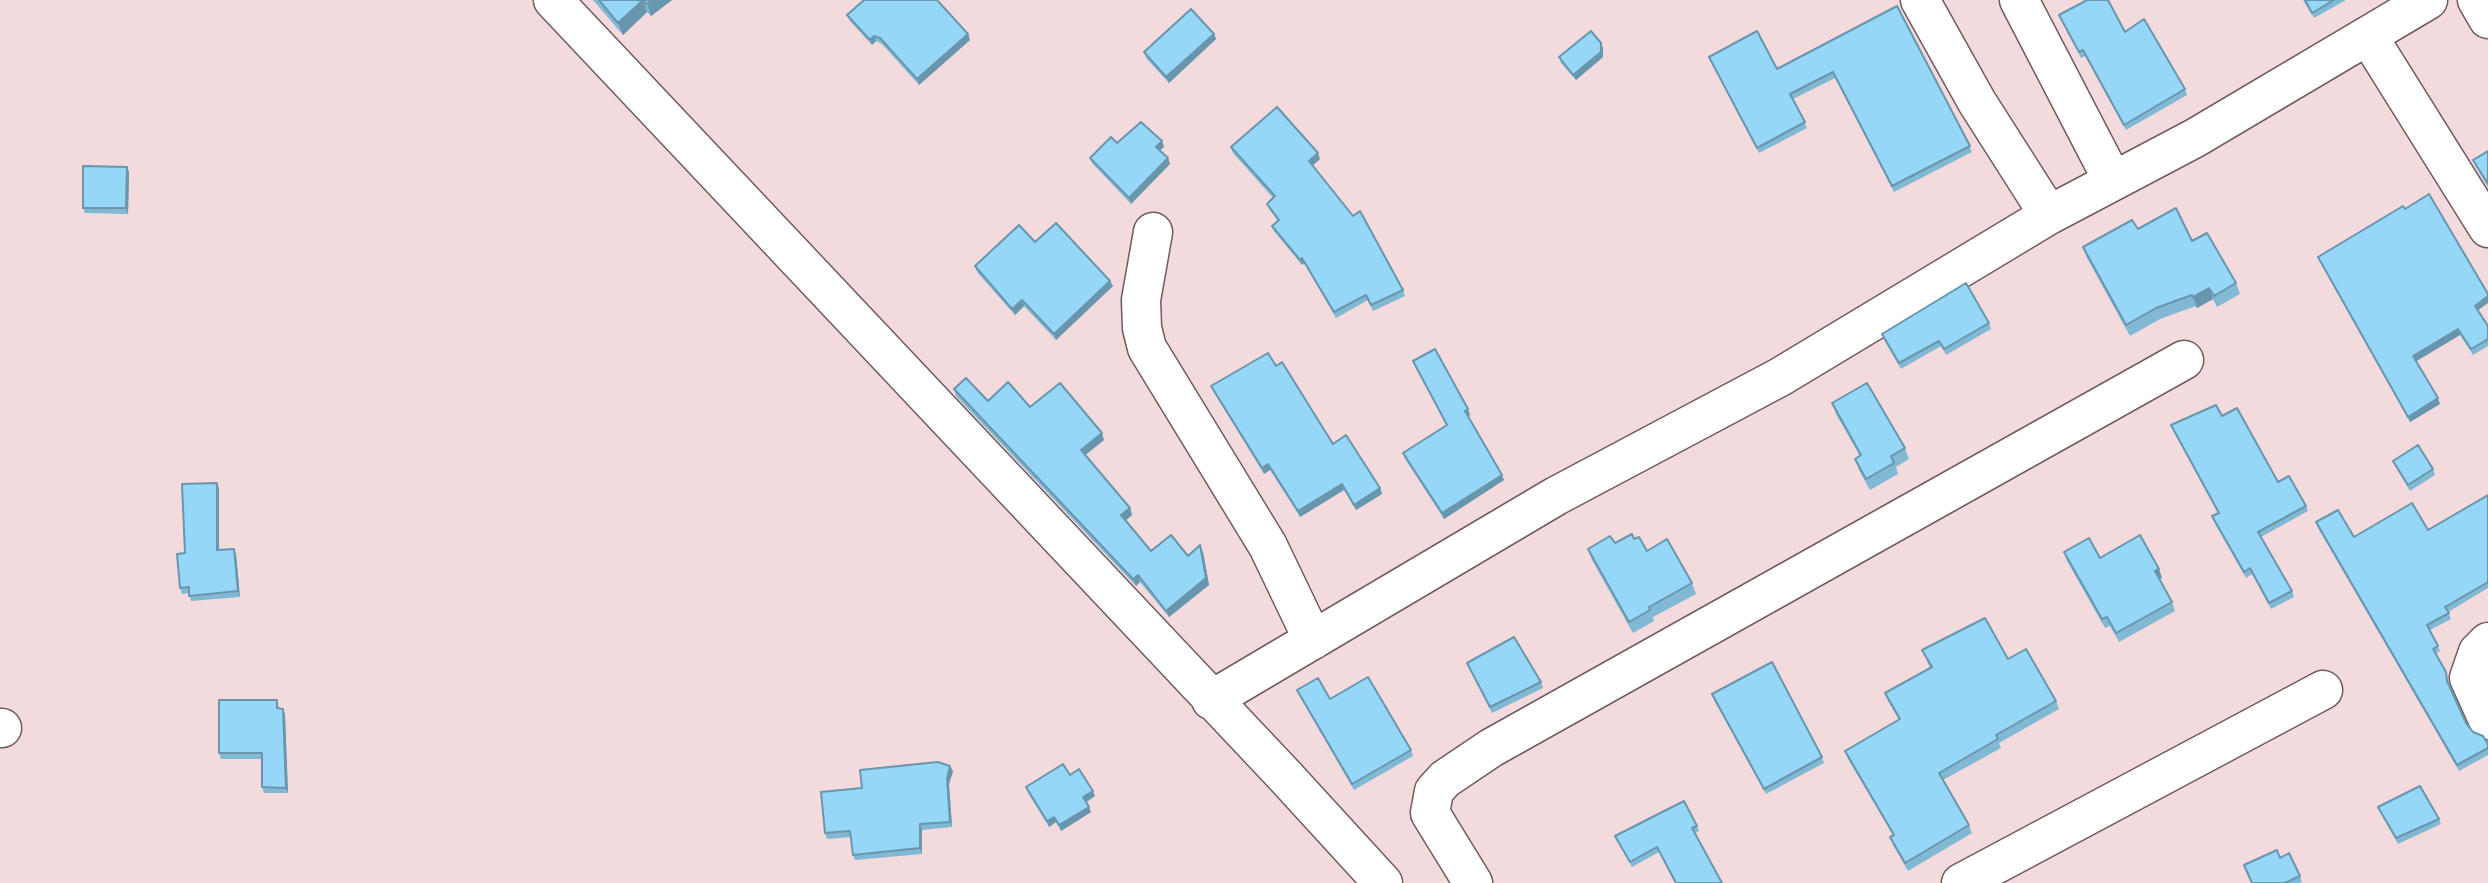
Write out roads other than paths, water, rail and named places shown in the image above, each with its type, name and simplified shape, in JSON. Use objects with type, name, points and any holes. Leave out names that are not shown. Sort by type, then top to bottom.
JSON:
[{"type":"street","points":[[553,0],[1378,881]]},
{"type":"street","points":[[1920,0],[1977,102],[2049,215]]},
{"type":"street","points":[[2019,0],[2113,181]]},
{"type":"street","points":[[1211,700],[1556,496],[1780,377],[2049,215],[2195,138],[2428,0]]},
{"type":"street","points":[[2477,0],[2488,19]]},
{"type":"street","points":[[2368,36],[2488,228]]},
{"type":"street","points":[[1153,232],[1141,300],[1142,328],[1147,348],[1268,546],[1313,640]]},
{"type":"street","points":[[1473,883],[1430,813],[1434,791],[1445,779],[1491,748],[2185,360]]},
{"type":"street","points":[[2488,642],[2478,652],[2469,678],[2488,720]]},
{"type":"street","points":[[1961,883],[2323,690]]}]
